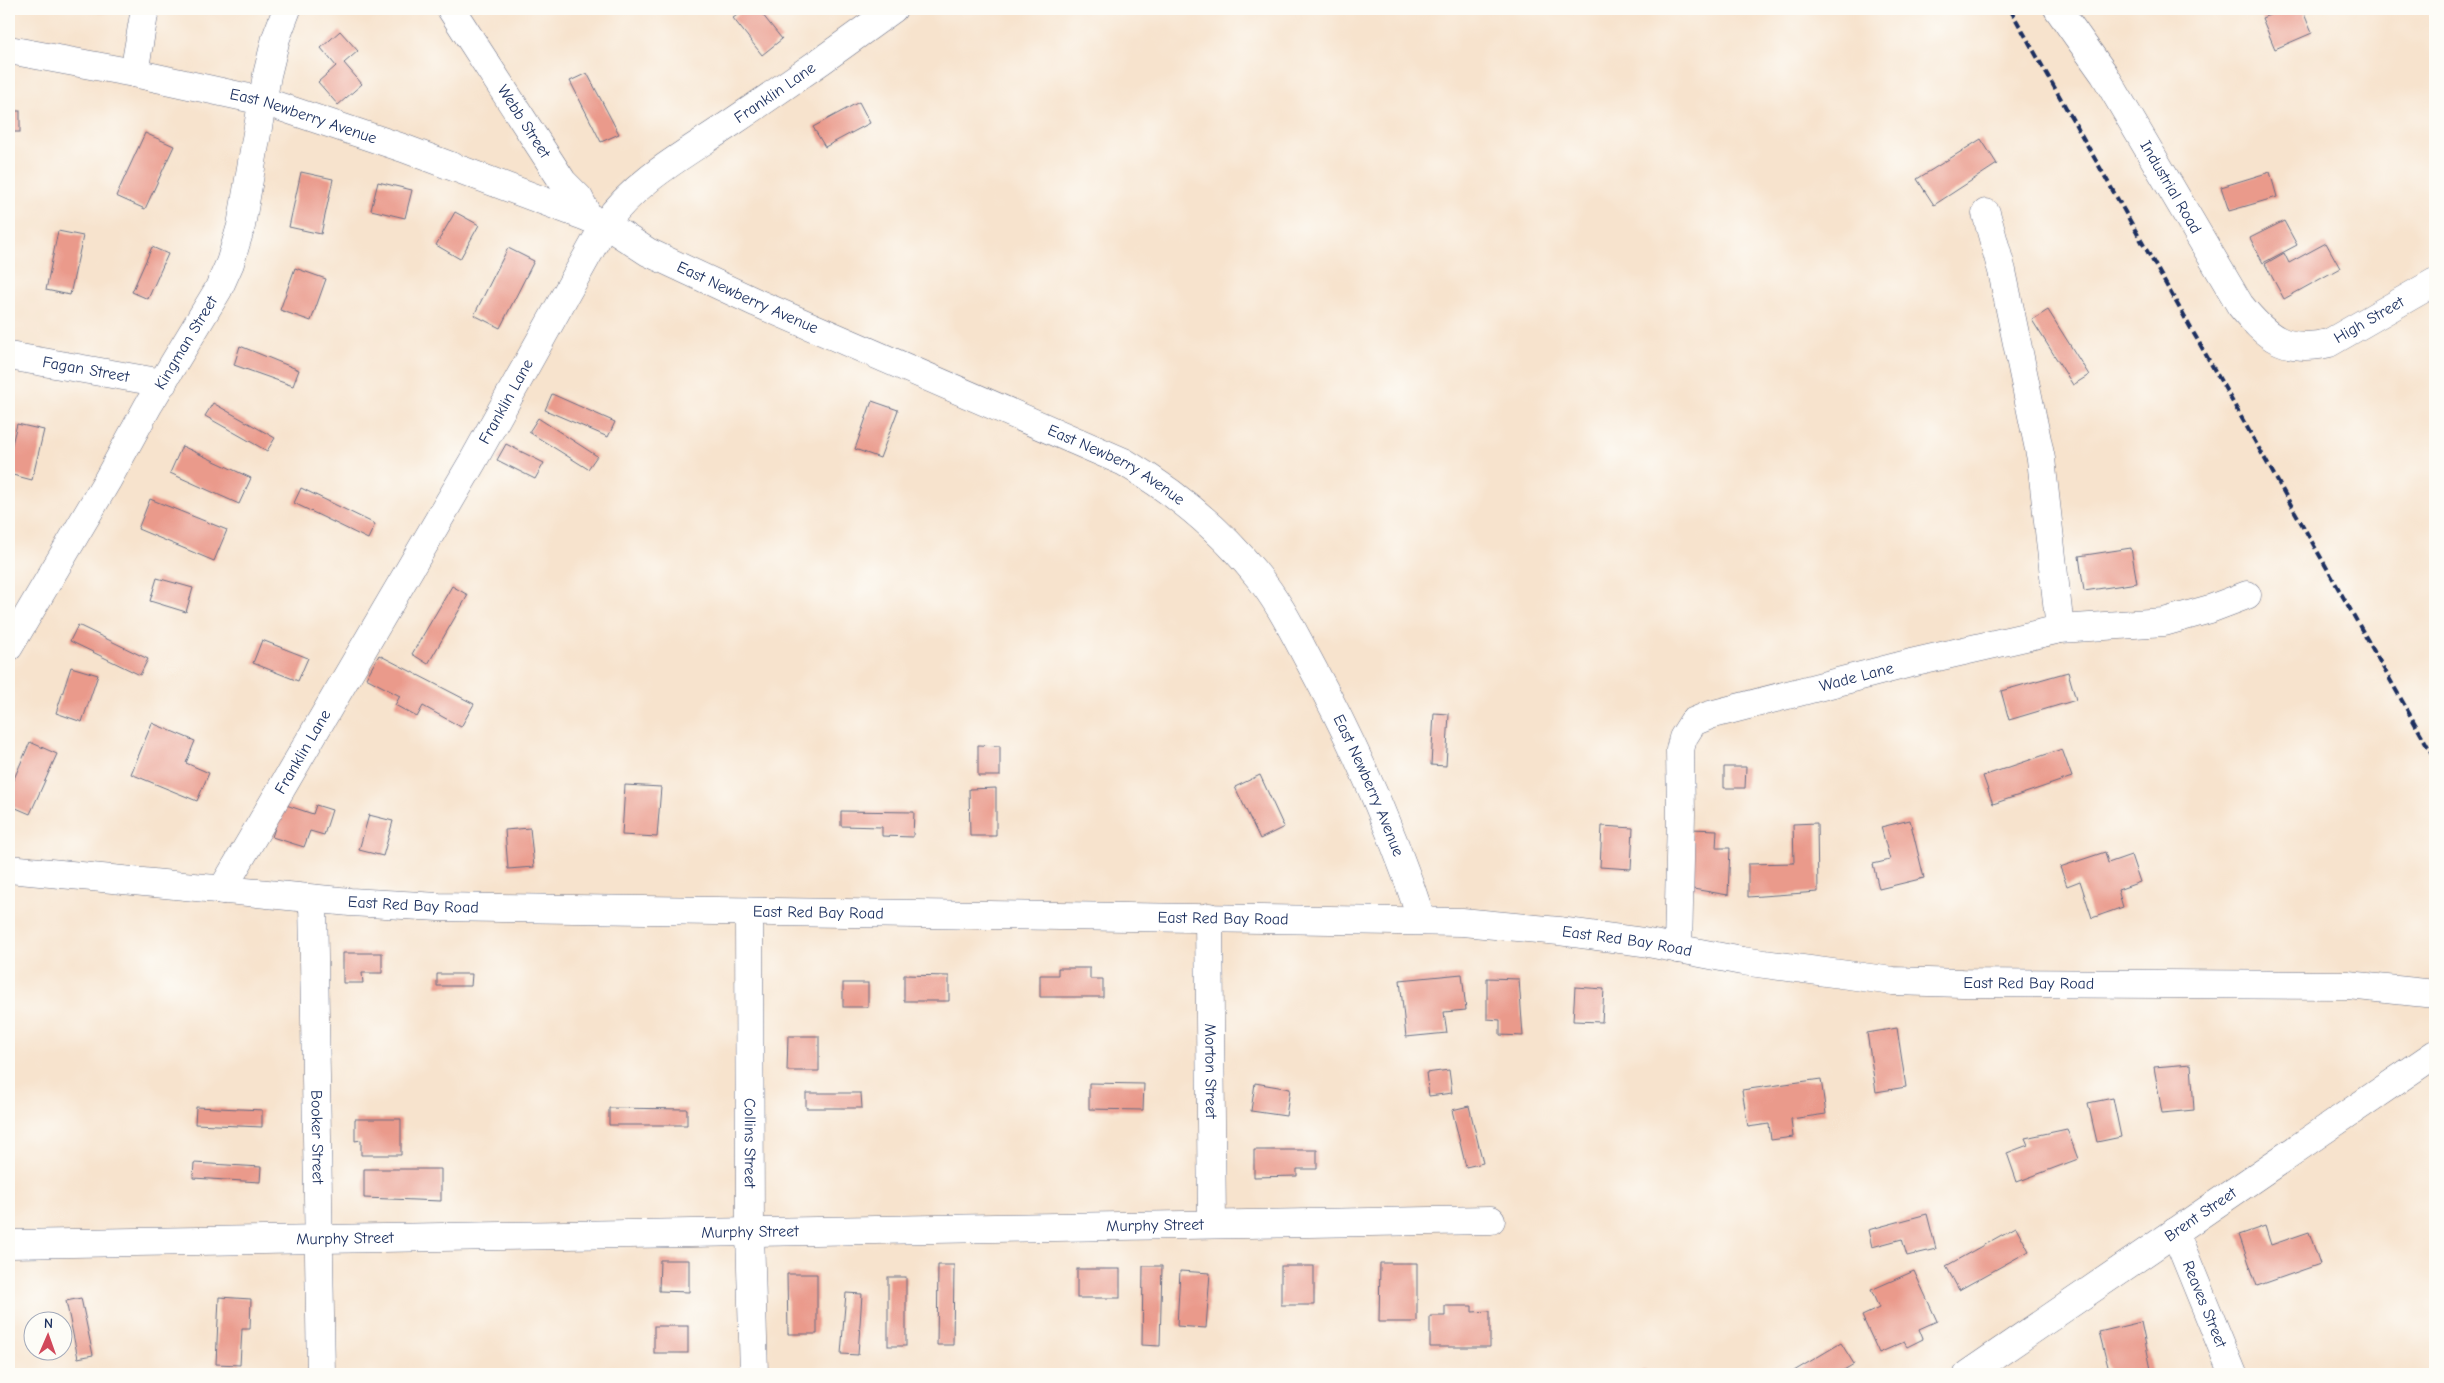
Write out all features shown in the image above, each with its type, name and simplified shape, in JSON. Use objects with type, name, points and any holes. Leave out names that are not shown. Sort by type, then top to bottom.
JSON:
[{"type":"street","points":[[134,73],[145,9]]},
{"type":"street","name":"Kingman Street","points":[[9,647],[218,290],[230,263],[241,226],[276,38],[287,9]]},
{"type":"street","name":"Webb Street","points":[[452,9],[563,182],[579,198],[597,221]]},
{"type":"street","name":"Franklin Lane","points":[[222,890],[473,461],[597,221],[629,194],[824,60],[893,9]]},
{"type":"street","name":"Industrial Road","points":[[2058,9],[2104,74],[2240,306],[2260,329],[2275,340],[2298,346]]},
{"type":"street","name":"East Newberry Avenue","points":[[9,50],[134,73],[263,101],[403,148],[597,221],[648,252],[757,303],[1124,462],[1158,482],[1206,520],[1252,568],[1277,603],[1328,695],[1357,756],[1405,869],[1422,921]]},
{"type":"street","points":[[1986,213],[2002,271],[2041,459],[2060,630]]},
{"type":"street","name":"High Street","points":[[2298,346],[2312,347],[2329,343],[2435,282]]},
{"type":"street","name":"Fagan Street","points":[[9,356],[163,382]]},
{"type":"street","name":"Wade Lane","points":[[1678,949],[1681,814],[1680,750],[1683,738],[1693,722],[1710,715],[1911,663],[2060,630],[2164,622],[2210,609],[2247,595]]},
{"type":"street","name":"East Red Bay Road","points":[[9,868],[313,899],[439,907],[749,913],[1209,917],[1422,921],[1505,925],[1678,949],[1742,961],[1893,981],[1972,984],[2348,985],[2435,994]]},
{"type":"street","name":"Booker Street","points":[[313,899],[321,1374]]},
{"type":"street","name":"Collins Street","points":[[749,913],[750,1232],[754,1374]]},
{"type":"street","name":"Morton Street","points":[[1209,917],[1212,1224]]},
{"type":"street","name":"Brent Street","points":[[1968,1374],[2435,1054]]},
{"type":"street","name":"Murphy Street","points":[[9,1244],[1490,1220]]},
{"type":"street","name":"Reaves Street","points":[[2175,1232],[2233,1374]]},
{"type":"building","points":[[98,9],[131,9],[131,10],[98,13]]},
{"type":"building","points":[[746,9],[758,9],[782,39],[762,55],[733,18]]},
{"type":"building","points":[[2284,9],[2302,9],[2312,33],[2275,49],[2262,18]]},
{"type":"building","points":[[340,31],[358,51],[344,63],[362,84],[338,105],[318,82],[336,66],[321,48]]},
{"type":"building","points":[[587,73],[619,134],[601,142],[570,81]]},
{"type":"building","points":[[859,102],[870,123],[825,147],[813,127]]},
{"type":"building","points":[[9,111],[20,111],[20,132],[9,132]]},
{"type":"building","points":[[145,133],[174,146],[145,209],[116,196]]},
{"type":"building","points":[[1981,139],[1997,164],[1934,205],[1917,179]]},
{"type":"building","points":[[301,172],[333,179],[321,234],[289,227]]},
{"type":"building","points":[[2270,172],[2277,197],[2229,211],[2221,187]]},
{"type":"building","points":[[378,182],[412,190],[405,218],[371,210]]},
{"type":"building","points":[[455,212],[479,225],[460,259],[436,245]]},
{"type":"building","points":[[2284,221],[2297,245],[2263,263],[2250,238]]},
{"type":"building","points":[[58,231],[83,236],[70,295],[46,290]]},
{"type":"building","points":[[2326,243],[2340,268],[2284,299],[2265,264],[2284,253],[2289,263]]},
{"type":"building","points":[[152,247],[168,254],[148,299],[132,292]]},
{"type":"building","points":[[508,248],[534,261],[500,328],[474,315]]},
{"type":"building","points":[[295,268],[326,279],[311,321],[280,310]]},
{"type":"building","points":[[2048,310],[2089,375],[2073,385],[2032,320]]},
{"type":"building","points":[[240,346],[299,370],[293,386],[234,365]]},
{"type":"building","points":[[552,394],[615,422],[608,437],[545,410]]},
{"type":"building","points":[[872,401],[898,410],[880,458],[855,449]]},
{"type":"building","points":[[213,403],[275,438],[267,451],[205,416]]},
{"type":"building","points":[[538,418],[597,456],[588,469],[529,432]]},
{"type":"building","points":[[17,424],[44,430],[32,480],[9,474],[9,456]]},
{"type":"building","points":[[506,444],[544,463],[535,479],[497,460]]},
{"type":"building","points":[[182,446],[251,478],[239,504],[170,473]]},
{"type":"building","points":[[301,488],[375,524],[368,539],[294,503]]},
{"type":"building","points":[[150,499],[227,530],[214,561],[138,529]]},
{"type":"building","points":[[2131,548],[2137,583],[2084,591],[2079,556]]},
{"type":"building","points":[[157,578],[193,588],[186,612],[150,601]]},
{"type":"building","points":[[452,586],[468,595],[428,664],[412,654]]},
{"type":"building","points":[[78,625],[148,659],[140,675],[70,641]]},
{"type":"building","points":[[262,640],[308,658],[298,681],[253,663]]},
{"type":"building","points":[[379,655],[474,704],[461,727],[423,706],[417,717],[395,705],[400,696],[366,678]]},
{"type":"building","points":[[71,667],[98,675],[82,722],[56,713]]},
{"type":"building","points":[[2068,672],[2076,700],[2009,720],[2001,691]]},
{"type":"building","points":[[1434,713],[1449,714],[1446,766],[1431,765]]},
{"type":"building","points":[[152,723],[195,741],[186,763],[209,773],[197,801],[131,774]]},
{"type":"building","points":[[30,742],[57,754],[30,814],[9,805],[9,790]]},
{"type":"building","points":[[978,745],[1000,746],[1000,776],[978,776]]},
{"type":"building","points":[[2062,749],[2072,777],[1993,804],[1983,776]]},
{"type":"building","points":[[1724,767],[1746,767],[1745,788],[1724,788]]},
{"type":"building","points":[[1260,775],[1284,827],[1260,839],[1235,787]]},
{"type":"building","points":[[625,785],[661,787],[657,837],[622,835]]},
{"type":"building","points":[[996,788],[996,836],[970,836],[969,789]]},
{"type":"building","points":[[283,804],[313,814],[316,805],[332,810],[324,835],[310,831],[304,847],[272,837]]},
{"type":"building","points":[[841,811],[914,812],[913,837],[882,836],[882,827],[841,826]]},
{"type":"building","points":[[369,815],[393,821],[383,856],[359,850]]},
{"type":"building","points":[[1910,820],[1924,878],[1879,889],[1873,864],[1890,860],[1881,827]]},
{"type":"building","points":[[1817,823],[1818,892],[1748,897],[1748,864],[1794,863],[1793,824]]},
{"type":"building","points":[[1602,826],[1633,828],[1631,869],[1600,867]]},
{"type":"building","points":[[530,828],[534,867],[508,869],[505,830]]},
{"type":"building","points":[[1691,829],[1717,830],[1716,848],[1730,848],[1728,895],[1687,888]]},
{"type":"building","points":[[2105,852],[2108,863],[2131,855],[2140,882],[2118,890],[2123,907],[2092,918],[2080,881],[2067,886],[2060,867]]},
{"type":"building","points":[[343,953],[382,953],[382,973],[362,973],[363,983],[343,983]]},
{"type":"building","points":[[1058,968],[1090,968],[1090,979],[1103,979],[1103,997],[1040,997],[1040,975],[1058,975]]},
{"type":"building","points":[[437,974],[472,974],[471,986],[437,986]]},
{"type":"building","points":[[1462,974],[1466,1010],[1444,1012],[1447,1033],[1406,1037],[1400,980]]},
{"type":"building","points":[[904,975],[949,976],[949,1001],[904,1001]]},
{"type":"building","points":[[1487,978],[1519,979],[1523,1036],[1500,1035],[1500,1020],[1487,1019]]},
{"type":"building","points":[[843,983],[868,983],[868,1007],[843,1007]]},
{"type":"building","points":[[1575,987],[1604,989],[1602,1022],[1573,1021]]},
{"type":"building","points":[[1897,1028],[1906,1087],[1876,1092],[1867,1033]]},
{"type":"building","points":[[788,1036],[819,1036],[819,1071],[787,1071]]},
{"type":"building","points":[[2191,1064],[2194,1110],[2162,1113],[2154,1067]]},
{"type":"building","points":[[1449,1070],[1452,1093],[1429,1096],[1426,1073]]},
{"type":"building","points":[[1821,1079],[1826,1114],[1791,1119],[1793,1137],[1771,1140],[1769,1124],[1748,1127],[1742,1090]]},
{"type":"building","points":[[1089,1083],[1144,1084],[1143,1110],[1089,1109]]},
{"type":"building","points":[[1255,1083],[1290,1089],[1286,1116],[1251,1111]]},
{"type":"building","points":[[806,1093],[861,1093],[862,1108],[806,1108]]},
{"type":"building","points":[[2113,1098],[2121,1137],[2097,1142],[2088,1103]]},
{"type":"building","points":[[1469,1106],[1483,1163],[1466,1167],[1452,1110]]},
{"type":"building","points":[[196,1107],[262,1110],[262,1127],[195,1124]]},
{"type":"building","points":[[609,1108],[687,1109],[687,1125],[609,1125]]},
{"type":"building","points":[[355,1119],[401,1119],[401,1155],[361,1155],[361,1140],[355,1141]]},
{"type":"building","points":[[2067,1129],[2078,1159],[2017,1182],[2007,1153],[2028,1145],[2025,1138]]},
{"type":"building","points":[[1254,1150],[1317,1150],[1317,1169],[1297,1169],[1297,1176],[1254,1177]]},
{"type":"building","points":[[194,1163],[261,1167],[260,1182],[193,1178]]},
{"type":"building","points":[[364,1169],[441,1169],[441,1201],[364,1198]]},
{"type":"building","points":[[1927,1214],[1936,1249],[1907,1256],[1902,1239],[1872,1247],[1868,1230]]},
{"type":"building","points":[[2265,1226],[2271,1245],[2309,1232],[2320,1264],[2257,1286],[2239,1235]]},
{"type":"building","points":[[2016,1227],[2029,1251],[1959,1290],[1946,1266]]},
{"type":"building","points":[[660,1260],[689,1260],[689,1292],[659,1291]]},
{"type":"building","points":[[1380,1263],[1417,1263],[1417,1322],[1379,1322]]},
{"type":"building","points":[[938,1265],[954,1265],[953,1345],[937,1345]]},
{"type":"building","points":[[1143,1266],[1162,1266],[1160,1346],[1142,1345]]},
{"type":"building","points":[[1281,1266],[1314,1266],[1314,1305],[1281,1305]]},
{"type":"building","points":[[1077,1269],[1120,1269],[1120,1298],[1077,1298]]},
{"type":"building","points":[[1180,1271],[1210,1273],[1206,1328],[1177,1326]]},
{"type":"building","points":[[1914,1271],[1937,1321],[1919,1329],[1923,1339],[1907,1347],[1904,1342],[1879,1353],[1862,1316],[1879,1308],[1871,1290]]},
{"type":"building","points":[[787,1274],[817,1274],[817,1334],[788,1334]]},
{"type":"building","points":[[888,1277],[906,1277],[906,1346],[888,1346]]},
{"type":"building","points":[[846,1293],[862,1294],[858,1355],[841,1354]]},
{"type":"building","points":[[219,1297],[251,1299],[250,1329],[242,1329],[240,1365],[216,1364]]},
{"type":"building","points":[[81,1298],[93,1355],[78,1358],[72,1330],[72,1310],[68,1310],[66,1301]]},
{"type":"building","points":[[1445,1306],[1472,1306],[1472,1312],[1490,1311],[1490,1347],[1430,1347],[1430,1316],[1445,1316]]},
{"type":"building","points":[[2141,1322],[2152,1374],[2110,1374],[2099,1332]]},
{"type":"building","points":[[654,1326],[688,1326],[688,1353],[654,1353]]},
{"type":"building","points":[[1841,1343],[1854,1364],[1837,1374],[1796,1374],[1794,1371]]},
{"type":"building","points":[[1645,1370],[1647,1374],[1633,1374]]},
{"type":"railway","points":[[2010,9],[2435,759]]}]
